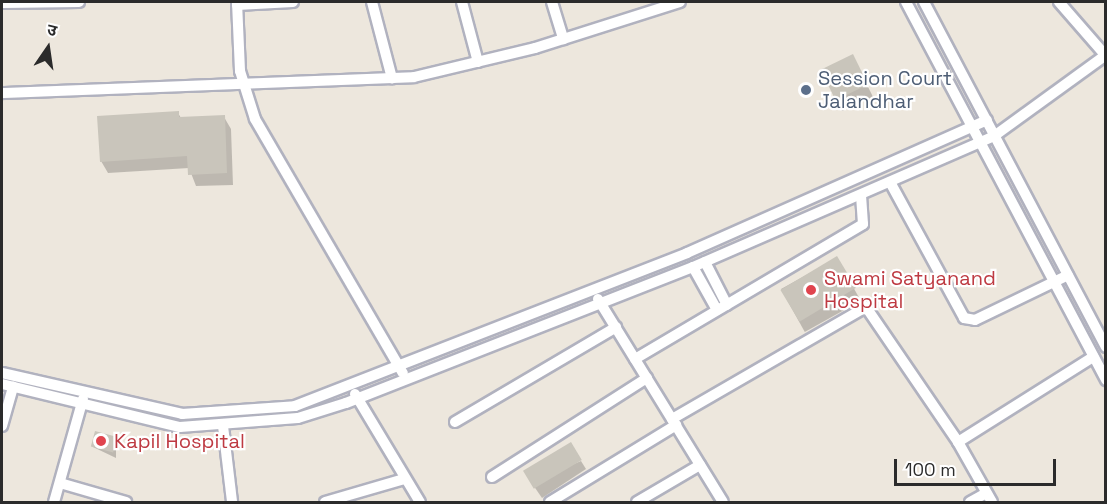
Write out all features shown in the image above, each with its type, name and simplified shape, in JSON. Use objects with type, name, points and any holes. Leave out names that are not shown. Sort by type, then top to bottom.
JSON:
[{"type":"street","points":[[2,3],[79,2]]},
{"type":"street","points":[[292,2],[237,3],[243,87],[255,118],[406,380]]},
{"type":"street","points":[[372,2],[392,78]]},
{"type":"street","points":[[462,2],[478,62]]},
{"type":"street","points":[[552,2],[563,39]]},
{"type":"street","points":[[2,93],[243,87],[392,78],[478,62],[563,39],[680,2]]},
{"type":"street","points":[[906,2],[1106,380]]},
{"type":"street","points":[[924,2],[1106,346]]},
{"type":"street","points":[[2,384],[81,405],[180,427],[223,426],[298,418],[357,399],[693,267],[994,136],[1105,55],[1059,2]]},
{"type":"street","points":[[2,373],[84,394],[182,414],[235,414],[295,406],[399,368],[593,291],[806,202],[987,120]]},
{"type":"street","points":[[890,182],[964,318],[975,320],[1068,275]]},
{"type":"street","points":[[635,358],[863,224],[867,215],[861,195]]},
{"type":"street","points":[[806,202],[812,215]]},
{"type":"street","points":[[705,262],[722,307]]},
{"type":"street","points":[[693,267],[722,307]]},
{"type":"street","points":[[593,291],[723,502]]},
{"type":"street","points":[[550,502],[674,422],[862,307],[870,310],[958,442],[989,498],[970,502]]},
{"type":"street","points":[[455,422],[616,327]]},
{"type":"street","points":[[958,442],[1093,357]]},
{"type":"street","points":[[492,477],[647,378]]},
{"type":"street","points":[[350,386],[404,479],[420,502]]},
{"type":"street","points":[[2,426],[13,387]]},
{"type":"street","points":[[54,502],[84,394]]},
{"type":"street","points":[[223,426],[232,502]]},
{"type":"street","points":[[637,502],[700,465]]},
{"type":"street","points":[[326,502],[404,479]]},
{"type":"street","points":[[60,483],[126,502]]},
{"type":"building","points":[[853,54],[868,85],[836,100],[821,70]]},
{"type":"building","points":[[179,111],[179,117],[225,115],[227,173],[188,175],[187,156],[100,162],[97,116]]},
{"type":"building","points":[[837,256],[856,288],[799,322],[780,290]]},
{"type":"building","points":[[95,431],[117,437],[113,452],[91,446]]},
{"type":"building","points":[[571,442],[582,460],[534,489],[523,471]]},
{"type":"place","name":"Session Court Jalandhar","points":[[806,90]]},
{"type":"place","name":"Swami Satyanand Hospital","points":[[811,290]]},
{"type":"place","name":"Kapil Hospital","points":[[101,441]]}]
